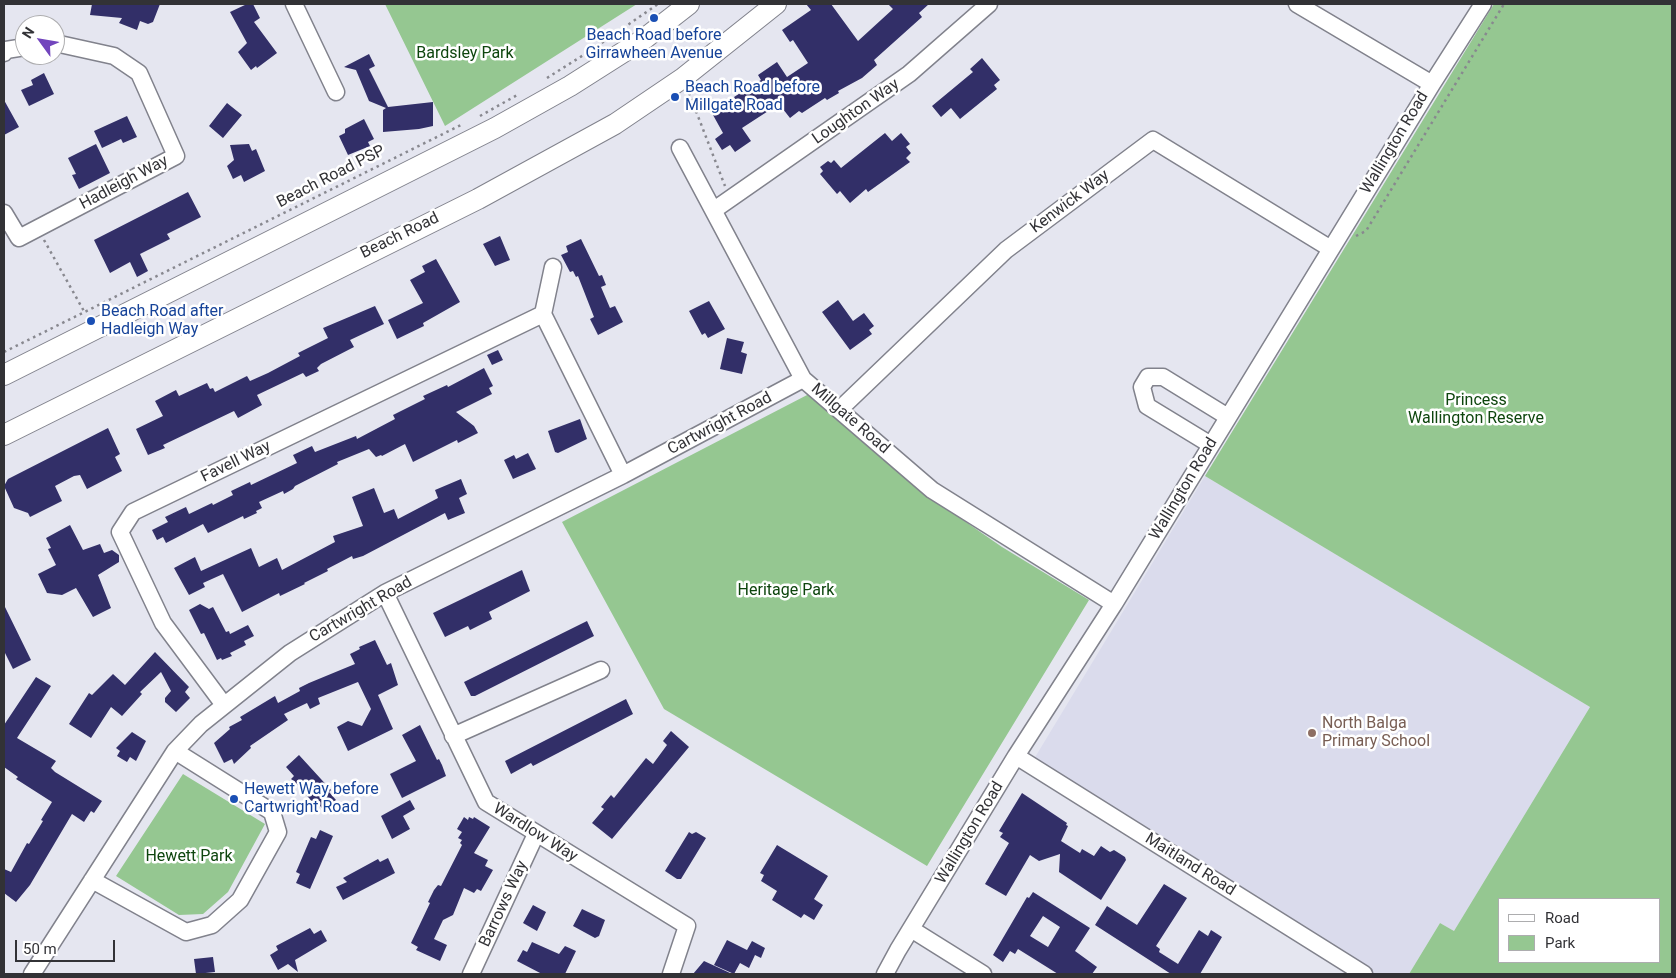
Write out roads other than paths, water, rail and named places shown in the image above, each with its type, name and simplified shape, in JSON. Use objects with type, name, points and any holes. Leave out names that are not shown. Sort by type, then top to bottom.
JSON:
[{"type":"main road","points":[[4,375],[495,128],[570,86],[611,60],[644,39],[690,4]]},
{"type":"main road","name":"Beach Road","points":[[4,435],[478,198],[616,124],[683,78],[776,4]]},
{"type":"street","points":[[294,4],[336,92]]},
{"type":"street","name":"Loughton Way","points":[[714,210],[909,74],[989,4]]},
{"type":"street","points":[[1297,4],[1432,84]]},
{"type":"street","name":"Wallington Road","points":[[885,974],[1016,756],[1114,604],[1330,249],[1484,4]]},
{"type":"street","name":"Hadleigh Way","points":[[4,213],[19,238],[176,156],[139,73],[114,56],[65,45]]},
{"type":"street","points":[[4,53],[6,50],[15,49]]},
{"type":"street","name":"Kenwick Way","points":[[839,410],[1006,250],[1153,140],[1330,249]]},
{"type":"street","name":"Millgate Road","points":[[680,148],[803,379],[932,490],[1114,604]]},
{"type":"street","points":[[553,267],[543,314],[623,476]]},
{"type":"street","name":"Favell Way","points":[[224,706],[163,623],[120,532],[133,512],[543,314]]},
{"type":"street","points":[[1211,445],[1147,406],[1142,387],[1148,377],[1163,377],[1228,418]]},
{"type":"street","name":"Cartwright Road","points":[[32,974],[175,751],[201,724],[290,653],[385,594],[623,476],[803,379]]},
{"type":"street","name":"Wardlow Way","points":[[385,594],[486,802],[687,926],[671,974]]},
{"type":"street","points":[[453,736],[602,670]]},
{"type":"street","points":[[92,880],[186,932],[212,925],[240,900],[278,832],[272,812],[175,751]]},
{"type":"street","name":"Maitland Road","points":[[1016,756],[1364,974]]},
{"type":"street","name":"Barrows Way","points":[[471,974],[536,834]]},
{"type":"street","points":[[911,929],[983,974]]},
{"type":"place","name":"Beach Road before Girrawheen Avenue","points":[[654,18]]},
{"type":"place","name":"Beach Road before Millgate Road","points":[[675,97]]},
{"type":"place","name":"Beach Road after Hadleigh Way","points":[[91,321]]},
{"type":"place","name":"North Balga Primary School","points":[[1312,733]]},
{"type":"place","name":"Hewett Way before Cartwright Road","points":[[234,799]]},
{"type":"park label","name":"Bardsley Park","points":[[465,54]]},
{"type":"park label","name":"Princess Wallington Reserve","points":[[1476,410]]},
{"type":"park label","name":"Heritage Park","points":[[786,591]]},
{"type":"park label","name":"Hewett Park","points":[[189,857]]}]
